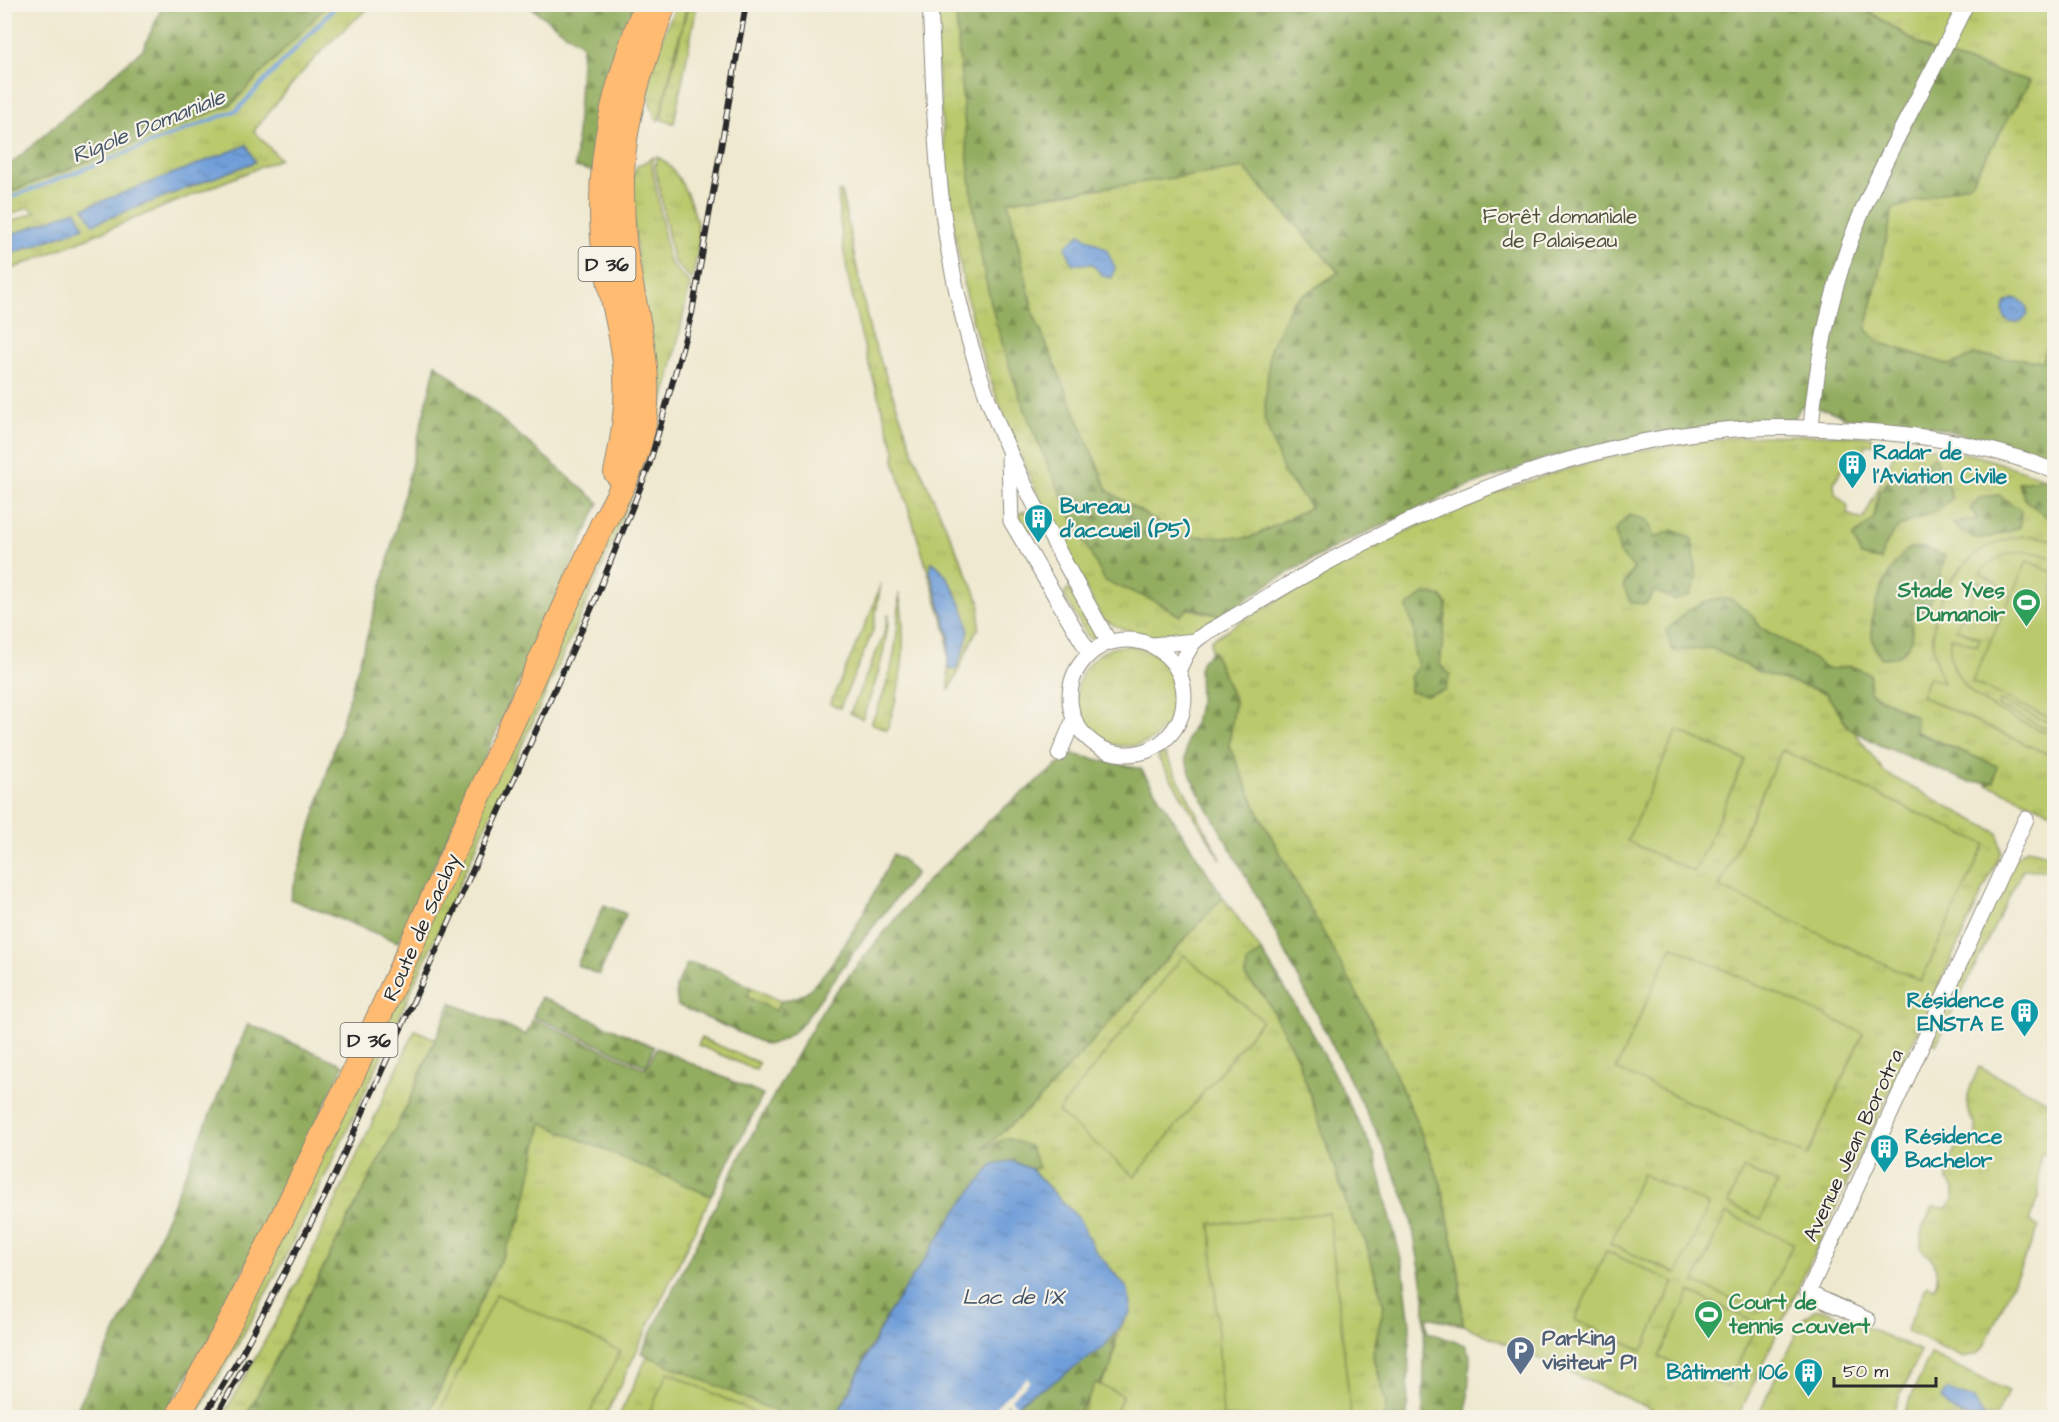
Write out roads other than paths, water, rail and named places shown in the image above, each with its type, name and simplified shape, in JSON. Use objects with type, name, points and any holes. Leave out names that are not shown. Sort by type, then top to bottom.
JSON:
[{"type":"main road","name":"Route de Saclay","points":[[602,525],[619,460],[626,373],[603,242],[601,195],[605,141],[613,99],[646,4]]},
{"type":"main road","name":"Route de Saclay","points":[[177,1418],[233,1317],[351,1078],[629,469],[645,418],[645,363],[624,240],[622,175],[628,117],[643,62],[664,4]]},
{"type":"street","points":[[930,4],[945,227],[954,276],[980,372],[1009,452],[1047,530],[1109,642]]},
{"type":"street","points":[[1811,427],[1822,352],[1839,277],[1856,227],[1966,4]]},
{"type":"street","points":[[1152,645],[1195,641],[1326,563],[1431,512],[1524,475],[1605,450],[1652,440],[1714,431],[1811,427],[1899,433],[2004,453],[2055,471]]},
{"type":"street","points":[[1009,452],[1011,521],[1089,653]]},
{"type":"street","points":[[1138,640],[1152,645],[1172,661],[1178,671],[1184,692],[1182,714],[1167,739],[1149,750],[1130,754],[1106,751],[1086,738],[1074,719],[1069,696],[1075,672],[1089,653],[1109,642],[1138,640]]},
{"type":"street","points":[[1178,671],[1195,641]]},
{"type":"street","points":[[1074,719],[1059,754],[1080,746],[1095,745]]},
{"type":"street","name":"Avenue Jean Borotra","points":[[1868,1320],[1808,1293],[2026,819]]},
{"type":"water","points":[[247,145],[255,162],[93,224],[84,208]]},
{"type":"water","points":[[76,210],[84,227],[14,253],[5,237]]},
{"type":"water","points":[[1080,234],[1106,249],[1115,267],[1112,278],[1103,276],[1092,264],[1073,264],[1065,247]]},
{"type":"water","points":[[2015,299],[2020,300],[2026,306],[2026,316],[2020,322],[2015,323],[2010,322],[2004,316],[2003,311],[2004,306],[2010,300]]},
{"type":"water","points":[[932,562],[938,566],[950,583],[961,605],[967,625],[965,646],[956,669],[952,670],[948,667],[949,635],[930,571]]},
{"type":"water","name":"Lac de l'X","points":[[1011,1161],[1031,1169],[1079,1219],[1094,1249],[1127,1288],[1131,1304],[1130,1313],[1102,1349],[1044,1388],[1033,1392],[1003,1417],[836,1418],[887,1316],[955,1213],[993,1164]]},
{"type":"water","points":[[1947,1390],[1974,1399],[1984,1417],[1965,1416],[1954,1412],[1941,1398]]},
{"type":"waterway","name":"Rigole Domaniale","points":[[4,200],[237,110],[338,4]]},
{"type":"railway","points":[[203,1418],[240,1357],[325,1196],[593,605],[649,466],[692,313],[746,4]]},
{"type":"railway","points":[[215,1418],[248,1360]]},
{"type":"place","name":"Radar de l’Aviation Civile","points":[[1852,490]]},
{"type":"place","name":"Bureau d'accueil (P5)","points":[[1039,544]]},
{"type":"place","name":"Stade Yves Dumanoir","points":[[2026,628]]},
{"type":"place","name":"Résidence ENSTA E","points":[[2025,1038]]},
{"type":"place","name":"Résidence Bachelor","points":[[1884,1174]]},
{"type":"place","name":"Court de tennis couvert","points":[[1708,1340]]},
{"type":"place","name":"Parking visiteur P1","points":[[1521,1376]]},
{"type":"place","name":"Bâtiment 106","points":[[1809,1398]]},
{"type":"park label","name":"Forêt domaniale de Palaiseau","points":[[1560,228]]}]
